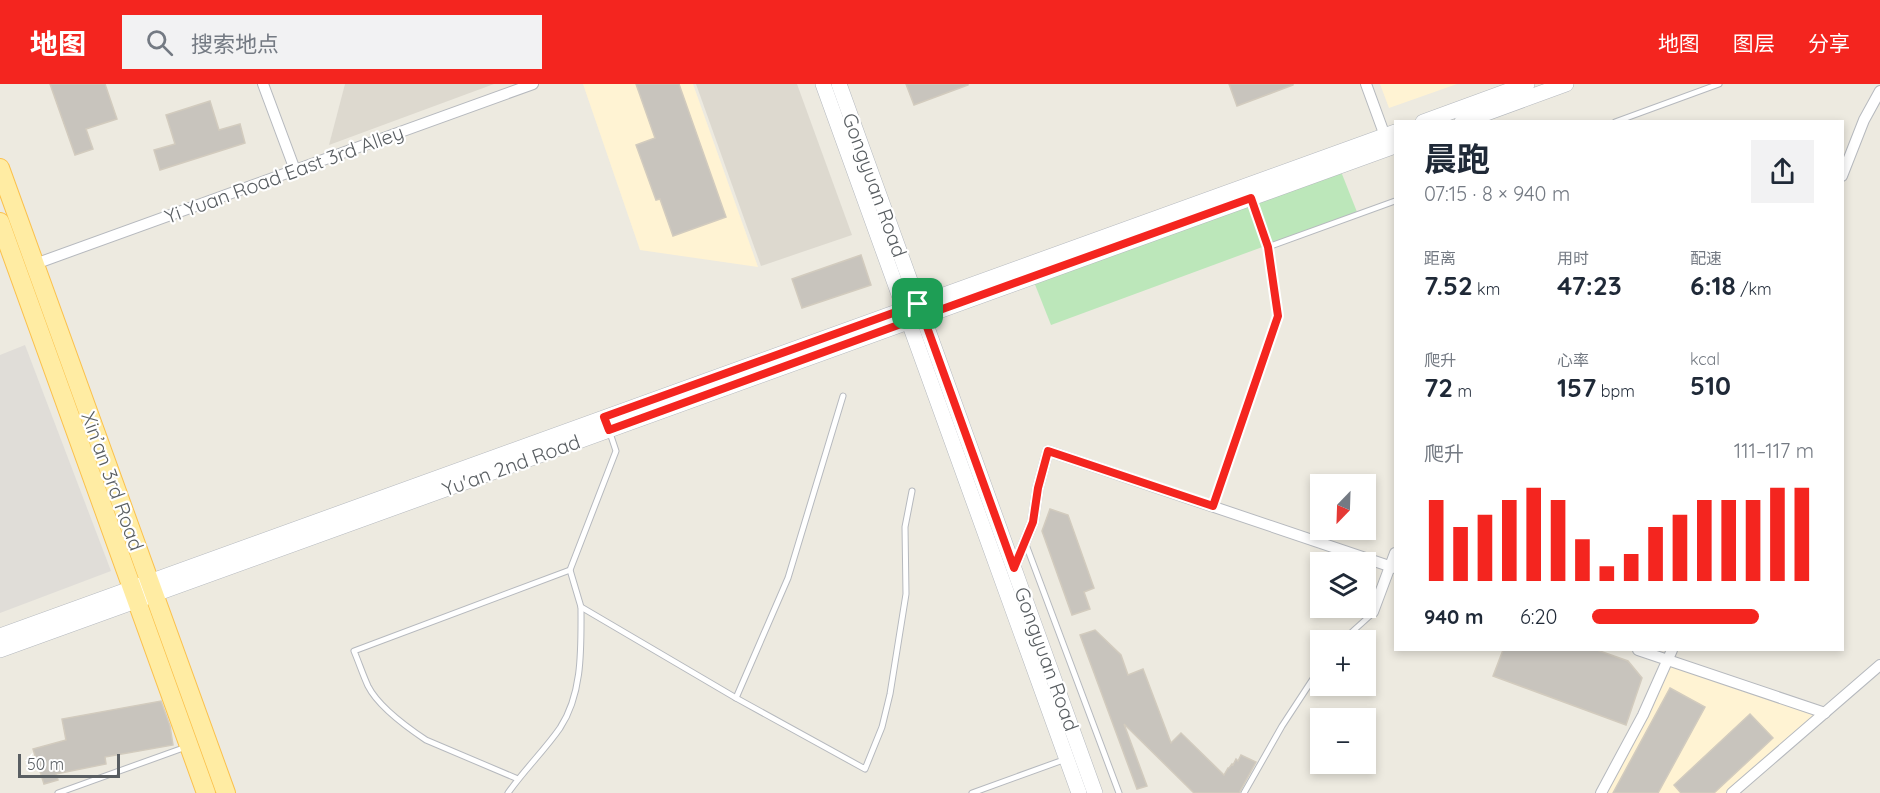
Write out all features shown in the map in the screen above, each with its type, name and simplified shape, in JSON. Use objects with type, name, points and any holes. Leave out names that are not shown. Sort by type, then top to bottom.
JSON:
[{"type":"main road","name":"Gongyuan Road","points":[[823,84],[1014,568],[1095,793]]},
{"type":"main road","name":"Gongyuan Road","points":[[839,84],[914,313],[1079,793]]},
{"type":"main road","points":[[1435,120],[1491,110],[1527,84]]},
{"type":"main road","points":[[1467,120],[1566,84]]},
{"type":"main road","name":"Yu'an 2nd Road","points":[[0,636],[143,591],[1392,138]]},
{"type":"main road","name":"Yu'an 2nd Road","points":[[914,313],[1251,198],[1392,138]]},
{"type":"main road","name":"Xin’an 3rd Road","points":[[0,168],[35,264],[143,591],[189,746],[206,793]]},
{"type":"main road","name":"Xin’an 3rd Road","points":[[0,222],[143,591],[226,793]]},
{"type":"main road","name":"Yu'an 2nd Road","points":[[0,650],[143,591]]},
{"type":"street","points":[[263,84],[295,170]]},
{"type":"street","name":"Yi Yuan Road East 3rd Alley","points":[[35,264],[533,84]]},
{"type":"street","points":[[1366,84],[1392,138]]},
{"type":"street","points":[[1844,171],[1864,120],[1880,91]]},
{"type":"street","points":[[1014,568],[1033,522],[1038,488],[1048,451],[1393,567],[1376,605]]},
{"type":"street","points":[[1644,651],[1670,655],[1825,713]]},
{"type":"street","points":[[1601,793],[1643,715],[1670,655]]},
{"type":"street","points":[[1732,793],[1880,665]]},
{"type":"lane","points":[[1620,120],[1719,84]]},
{"type":"lane","points":[[1213,506],[1278,316],[1268,247],[1251,198]]},
{"type":"lane","points":[[1268,247],[1394,201]]},
{"type":"lane","points":[[736,698],[788,578],[843,396]]},
{"type":"lane","points":[[508,793],[560,728],[573,703],[577,687],[581,607],[570,570],[616,451],[607,424]]},
{"type":"lane","points":[[581,607],[736,698],[865,769],[882,727],[890,694],[906,594],[906,527],[912,491]]},
{"type":"lane","points":[[1025,542],[1119,793]]},
{"type":"lane","points":[[518,779],[426,740],[412,731],[385,707],[369,688],[354,651],[570,570]]},
{"type":"lane","points":[[1354,630],[1367,618]]},
{"type":"lane","points":[[1244,793],[1282,726],[1310,683]]},
{"type":"lane","points":[[57,793],[189,746]]},
{"type":"lane","points":[[972,793],[1067,759]]},
{"type":"shaded area","points":[[345,84],[494,84],[329,145]]},
{"type":"shaded area","points":[[583,84],[693,84],[758,267],[640,250]]},
{"type":"shaded area","points":[[696,84],[797,84],[852,235],[761,266]]},
{"type":"shaded area","points":[[1380,84],[1457,84],[1389,108]]},
{"type":"shaded area","points":[[25,345],[111,571],[0,613],[0,355]]},
{"type":"shaded area","points":[[1671,665],[1818,715],[1726,793],[1605,793]]},
{"type":"green space","points":[[1340,169],[1357,212],[1051,325],[1034,282]]},
{"type":"building","points":[[50,84],[105,84],[117,119],[86,129],[93,149],[75,155]]},
{"type":"building","points":[[636,84],[679,84],[726,217],[673,236],[660,199],[656,200],[636,145],[655,138]]},
{"type":"building","points":[[906,84],[968,84],[968,85],[914,105]]},
{"type":"building","points":[[1229,84],[1293,84],[1293,85],[1237,106]]},
{"type":"building","points":[[210,101],[219,130],[240,124],[245,143],[160,170],[154,150],[175,144],[166,115]]},
{"type":"building","points":[[861,255],[871,285],[802,308],[792,279]]},
{"type":"building","points":[[1050,509],[1068,515],[1094,588],[1084,592],[1090,609],[1072,615],[1042,531]]},
{"type":"building","points":[[1095,630],[1121,655],[1128,675],[1143,669],[1171,743],[1181,733],[1224,775],[1241,755],[1256,762],[1239,793],[1194,793],[1124,724],[1147,786],[1137,789],[1080,635]]},
{"type":"building","points":[[1503,651],[1600,651],[1628,661],[1642,678],[1626,725],[1493,676]]},
{"type":"building","points":[[1670,688],[1705,707],[1658,793],[1613,793]]},
{"type":"building","points":[[161,701],[170,726],[173,745],[105,757],[106,764],[56,774],[58,780],[44,784],[33,749],[66,740],[62,719]]},
{"type":"building","points":[[1750,714],[1773,738],[1714,793],[1681,793],[1674,785]]},
{"type":"route","points":[[918,304],[604,417],[609,430],[923,316],[1014,568],[1033,522],[1038,488],[1048,451],[1213,506],[1278,316],[1268,247],[1251,198],[923,316],[918,304]]}]
